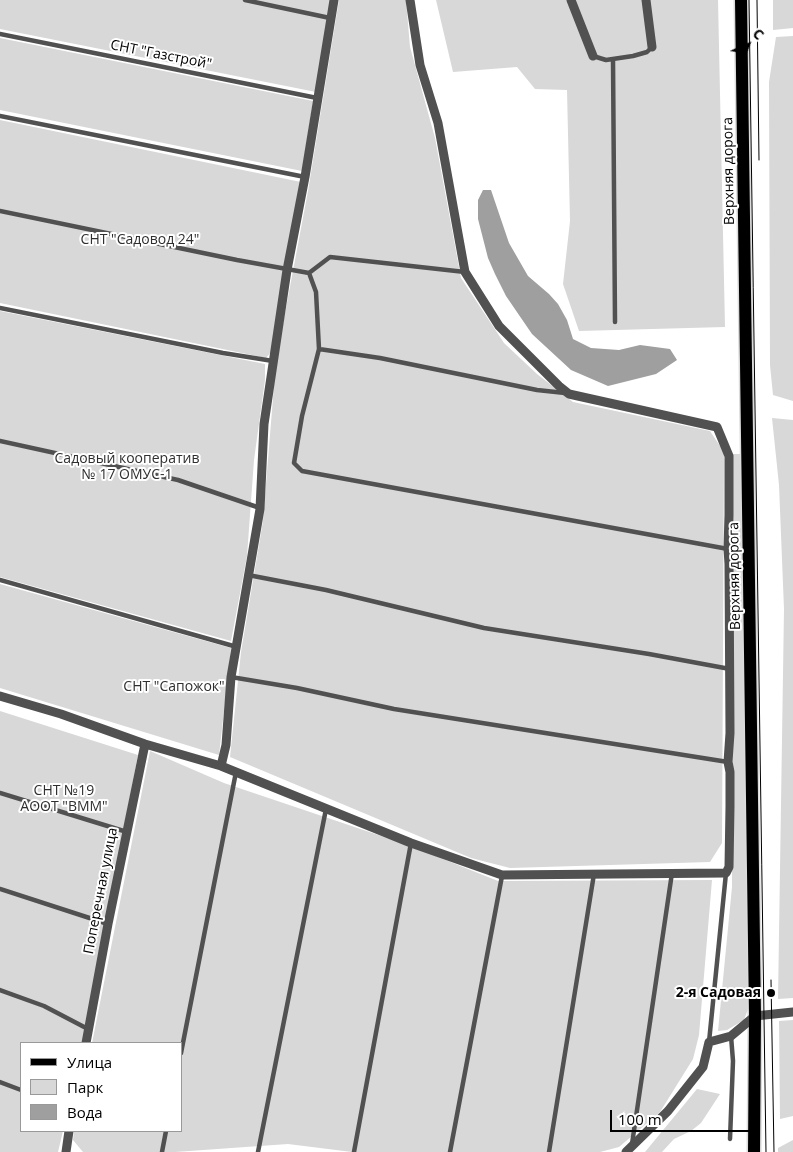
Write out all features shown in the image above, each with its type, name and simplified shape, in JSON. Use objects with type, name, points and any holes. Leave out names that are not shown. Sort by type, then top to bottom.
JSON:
[{"type":"main road","name":"Верхняя дорога","points":[[741,0],[756,1016],[754,1152]]},
{"type":"street","points":[[221,766],[226,745],[231,677],[260,509],[264,424],[273,361],[334,0]]},
{"type":"street","points":[[0,696],[61,714],[145,744],[221,766],[411,843],[502,875],[726,873],[728,867],[730,806],[730,772],[728,762],[730,733],[729,456],[717,427],[569,394],[499,326],[465,272],[438,123],[420,65],[410,0]]},
{"type":"street","points":[[571,0],[593,56]]},
{"type":"street","points":[[646,0],[652,47]]},
{"type":"street","name":"Поперечная улица","points":[[86,1042],[145,744]]},
{"type":"street","points":[[629,1150],[668,1111],[703,1067],[708,1042],[731,1036],[756,1016],[793,1012]]},
{"type":"street","points":[[66,1152],[69,1132]]},
{"type":"lane","points":[[245,0],[330,18]]},
{"type":"lane","name":"СНТ \"Газстрой\"","points":[[0,34],[317,98]]},
{"type":"lane","points":[[593,56],[606,60],[613,59],[647,52],[652,47]]},
{"type":"lane","points":[[613,59],[615,322]]},
{"type":"lane","points":[[0,116],[305,177]]},
{"type":"lane","points":[[0,211],[309,273],[330,257],[465,272]]},
{"type":"lane","points":[[309,273],[316,292],[319,349],[302,416],[294,463],[302,471],[728,549]]},
{"type":"lane","points":[[0,308],[223,353],[273,361]]},
{"type":"lane","points":[[319,349],[380,358],[528,388],[569,394]]},
{"type":"lane","points":[[0,441],[178,480],[260,509]]},
{"type":"lane","points":[[248,575],[326,590],[484,628],[730,669]]},
{"type":"lane","points":[[0,580],[236,647]]},
{"type":"lane","points":[[231,677],[297,688],[394,709],[728,762]]},
{"type":"lane","points":[[182,1048],[236,772]]},
{"type":"lane","points":[[0,793],[127,832]]},
{"type":"lane","points":[[258,1152],[326,809]]},
{"type":"lane","points":[[354,1152],[411,843]]},
{"type":"lane","points":[[629,1150],[672,873]]},
{"type":"lane","points":[[708,1042],[726,873]]},
{"type":"lane","points":[[549,1152],[594,874]]},
{"type":"lane","points":[[450,1152],[502,875]]},
{"type":"lane","points":[[0,889],[108,924]]},
{"type":"lane","points":[[0,990],[44,1006],[89,1029]]},
{"type":"lane","points":[[730,1139],[733,1061],[731,1036]]},
{"type":"lane","points":[[0,1082],[20,1090]]},
{"type":"lane","points":[[162,1152],[166,1132]]},
{"type":"green space","points":[[0,0],[331,0],[316,92],[0,29]]},
{"type":"green space","points":[[339,0],[406,0],[410,47],[435,138],[461,278],[504,343],[537,374],[573,402],[710,431],[724,452],[722,843],[710,862],[510,868],[471,858],[230,757],[241,652],[263,521],[276,361],[308,191]]},
{"type":"green space","points":[[436,0],[718,0],[725,327],[579,331],[563,284],[570,221],[567,90],[535,89],[517,67],[453,72]]},
{"type":"green space","points":[[773,0],[793,0],[793,28],[773,30]]},
{"type":"green space","points":[[793,36],[793,401],[773,395],[770,365],[769,82],[776,37]]},
{"type":"green space","points":[[0,38],[313,101],[302,171],[0,110]]},
{"type":"green space","name":"СНТ \"Садовод 24\"","points":[[0,120],[301,182],[272,351],[266,358],[0,303]]},
{"type":"green space","name":"Садовый кооператив № 17 ОМУС-1","points":[[0,311],[265,364],[265,380],[254,460],[247,556],[231,641],[0,577]]},
{"type":"green space","points":[[772,418],[793,420],[793,998],[778,999],[784,609],[779,485]]},
{"type":"green space","points":[[733,454],[743,454],[748,1009],[744,1020],[727,1030],[718,1031],[732,887]]},
{"type":"green space","name":"СНТ \"Сапожок\"","points":[[0,584],[231,648],[219,755],[0,688]]},
{"type":"green space","name":"СНТ №19 АООТ \"ВММ\"","points":[[0,711],[138,755],[82,1042],[20,1042],[20,1132],[63,1132],[58,1152],[0,1152]]},
{"type":"green space","points":[[150,751],[224,783],[408,845],[498,881],[712,880],[699,1035],[693,1059],[660,1112],[619,1147],[600,1152],[352,1152],[288,1144],[175,1152],[83,1152],[73,1140],[74,1132],[182,1132],[182,1042],[92,1042]]},
{"type":"green space","points":[[793,1020],[793,1116],[780,1119],[779,1021]]},
{"type":"green space","points":[[697,1089],[720,1094],[701,1123],[691,1131],[674,1139],[662,1152],[645,1152]]},
{"type":"green space","points":[[793,1140],[793,1152],[778,1152],[778,1148]]},
{"type":"water","points":[[483,190],[491,190],[509,243],[528,276],[558,304],[567,320],[573,339],[591,348],[619,350],[640,345],[670,349],[677,360],[656,374],[608,386],[571,370],[532,334],[506,296],[495,274],[488,258],[478,219],[478,200]]},
{"type":"tram line","points":[[749,0],[766,1152]]},
{"type":"tram line","points":[[757,0],[759,160]]},
{"type":"tram line","points":[[771,980],[774,1152]]},
{"type":"place","name":"2-я Садовая","points":[[771,993]]}]
